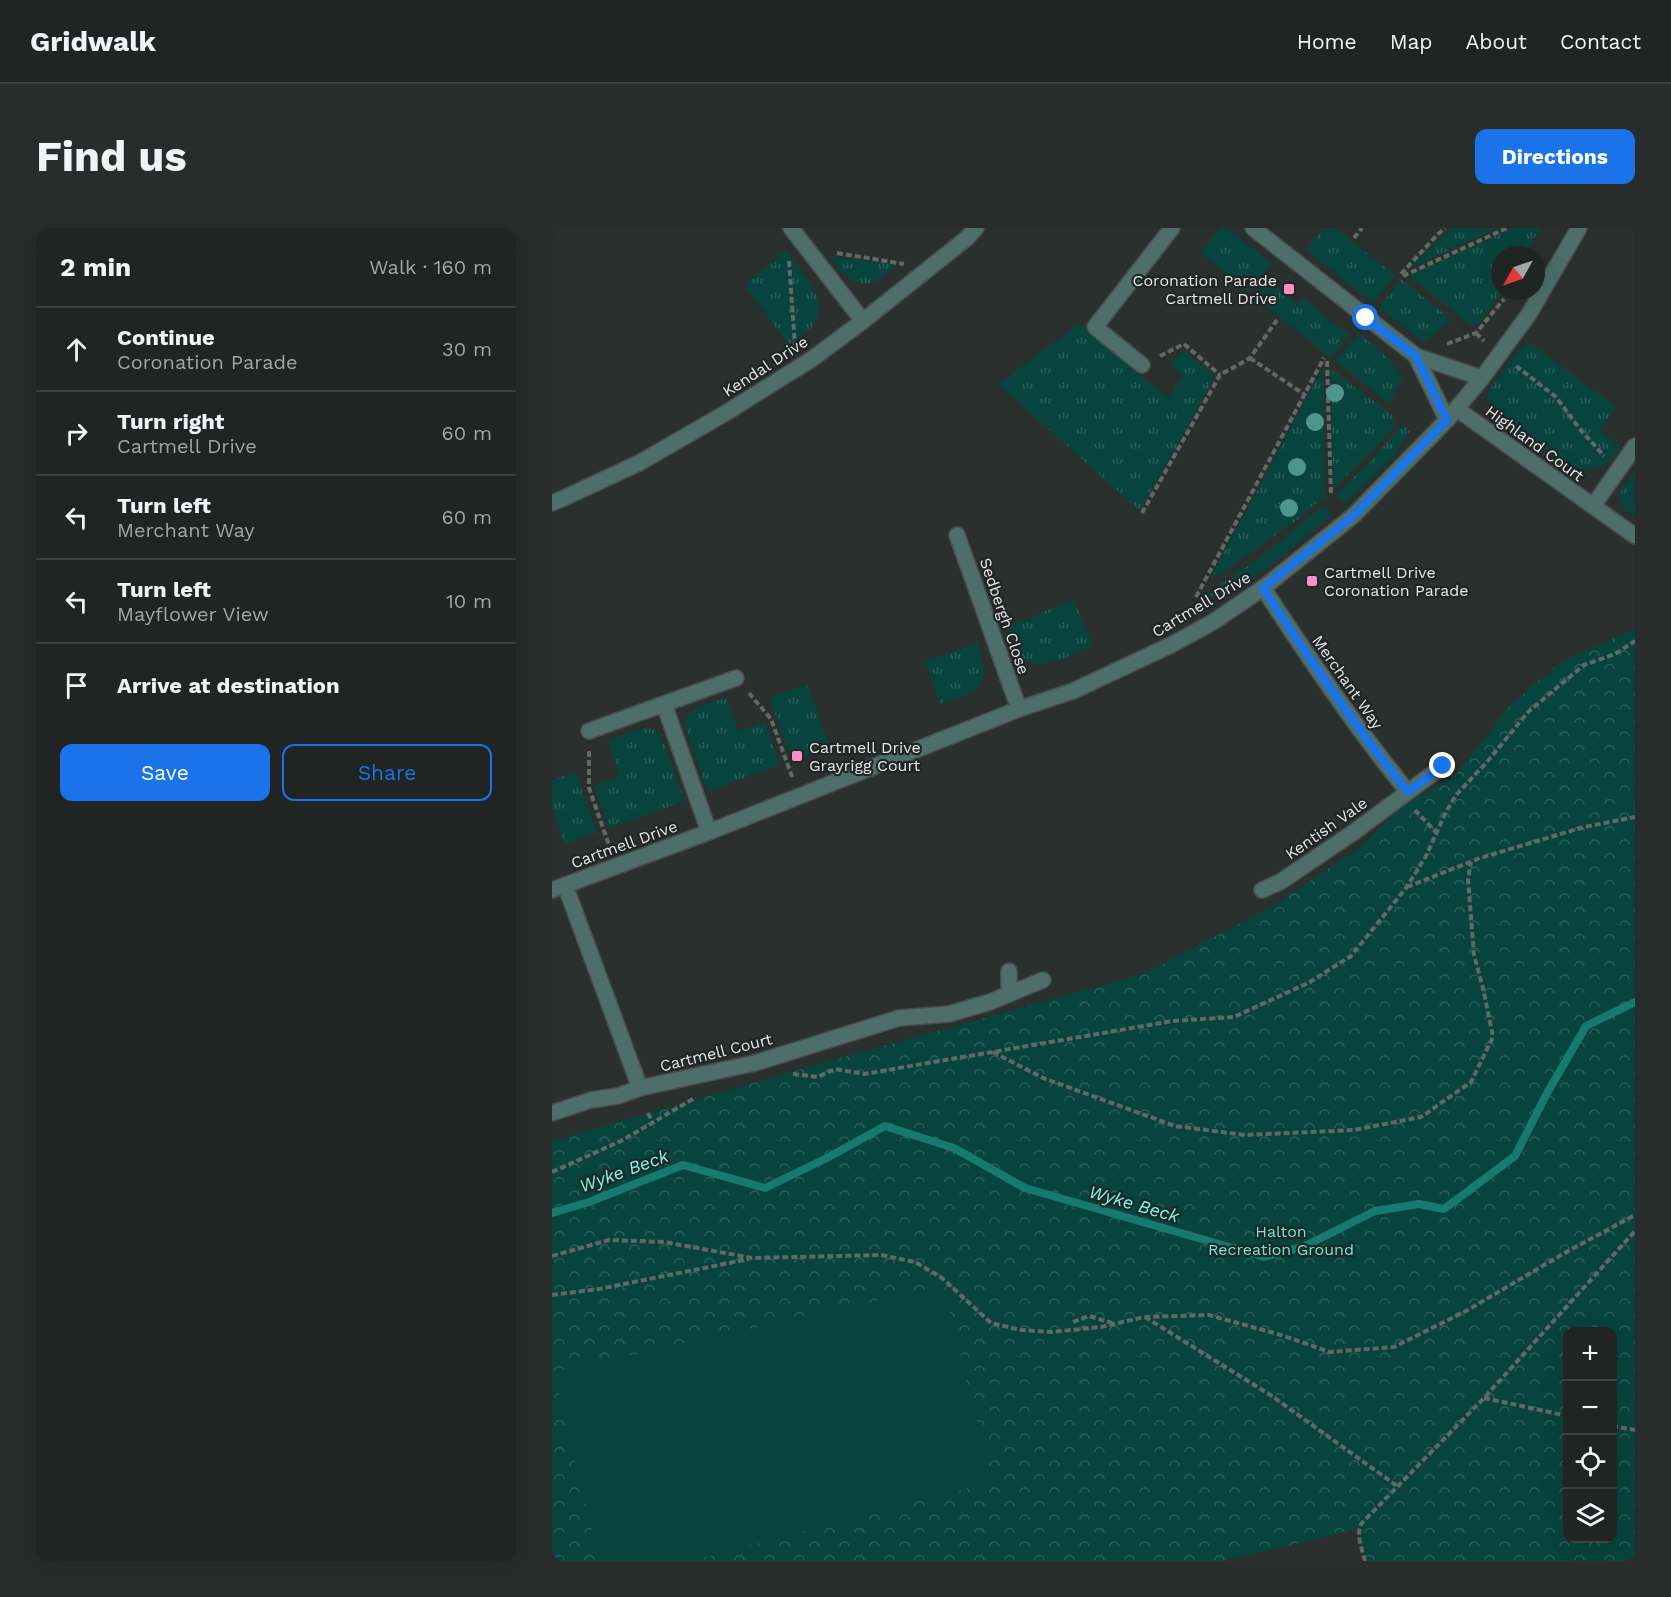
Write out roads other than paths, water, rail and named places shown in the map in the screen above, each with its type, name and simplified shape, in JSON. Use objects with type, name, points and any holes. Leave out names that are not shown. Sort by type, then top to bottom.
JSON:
[{"type":"street","points":[[790,228],[863,321]]},
{"type":"street","name":"Kendal Drive","points":[[552,503],[639,463],[797,368],[863,321],[967,238],[976,228]]},
{"type":"street","points":[[1142,365],[1095,327],[1172,228]]},
{"type":"street","name":"Cartmell Drive","points":[[558,887],[709,832],[1019,709],[1073,691],[1171,645],[1213,622],[1263,588],[1353,516],[1452,415],[1529,314],[1579,228]]},
{"type":"street","points":[[1260,230],[1416,356],[1452,415]]},
{"type":"street","points":[[1416,356],[1482,378]]},
{"type":"street","name":"Highland Court","points":[[1452,415],[1593,506],[1635,536]]},
{"type":"street","name":"Highland Court","points":[[1593,506],[1635,446]]},
{"type":"street","name":"Sedbergh Close","points":[[957,535],[1019,709]]},
{"type":"street","name":"Merchant Way","points":[[1263,588],[1328,687],[1405,794]]},
{"type":"street","points":[[589,731],[736,678]]},
{"type":"street","points":[[664,704],[709,832]]},
{"type":"street","name":"Kentish Vale","points":[[1262,890],[1280,882],[1354,832],[1443,766]]},
{"type":"street","points":[[558,887],[640,1088]]},
{"type":"street","points":[[1009,971],[1009,994]]},
{"type":"street","name":"Cartmell Court","points":[[552,1113],[591,1100],[618,1096],[640,1088],[755,1063],[899,1018],[949,1014],[990,1002],[1043,980]]},
{"type":"waterway","name":"Wyke Beck","points":[[552,1213],[589,1202],[683,1165],[765,1188],[827,1158],[885,1126],[954,1148],[1025,1188],[1264,1257],[1303,1247],[1375,1211],[1419,1204],[1444,1209],[1515,1156],[1546,1095],[1586,1026],[1635,1002]]},
{"type":"place","name":"Coronation Parade Cartmell Drive","points":[[1289,289]]},
{"type":"place","name":"Cartmell Drive Coronation Parade","points":[[1312,581]]},
{"type":"place","name":"Cartmell Drive Grayrigg Court","points":[[797,756]]},
{"type":"park label","name":"Halton Recreation Ground","points":[[1281,1240]]}]
